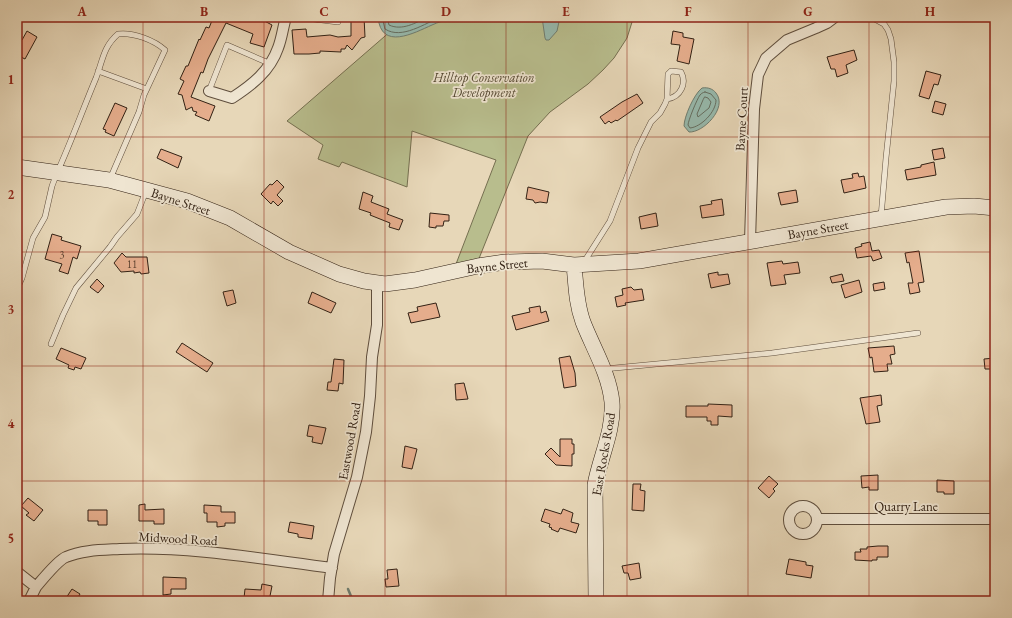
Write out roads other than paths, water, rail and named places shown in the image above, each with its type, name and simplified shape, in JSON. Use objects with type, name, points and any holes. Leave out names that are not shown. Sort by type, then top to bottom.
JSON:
[{"type":"street","points":[[209,91],[232,98],[253,84],[271,64],[278,48],[286,17]]},
{"type":"street","name":"Bayne Court","points":[[750,241],[754,109],[758,75],[766,58],[787,40],[822,26],[835,17]]},
{"type":"street","name":"Bayne Street","points":[[17,168],[109,180],[187,201],[208,208],[230,218],[298,256],[351,278],[377,283],[406,282],[478,266],[505,262],[542,261],[578,265],[639,261],[956,206],[995,208]]},
{"type":"street","name":"East Rocks Road","points":[[578,265],[575,288],[579,309],[603,369],[612,400],[610,434],[598,473],[596,485],[596,601]]},
{"type":"street","name":"Eastwood Road","points":[[328,601],[332,568],[357,477],[366,432],[372,357],[377,325],[377,283]]},
{"type":"street","name":"Quarry Lane","points":[[817,519],[995,520]]},
{"type":"street","name":"Midwood Road","points":[[29,601],[36,587],[64,557],[79,553],[108,550],[169,549],[218,553],[332,568]]},
{"type":"street","points":[[17,572],[36,587]]},
{"type":"lane","points":[[297,17],[338,22]]},
{"type":"lane","points":[[870,17],[884,24],[888,30],[891,39],[894,62],[894,81],[881,218]]},
{"type":"lane","points":[[17,288],[22,278],[33,238],[45,217],[56,173],[98,71],[105,49],[118,34],[125,33],[139,36],[161,46],[165,50],[109,180]]},
{"type":"lane","points":[[209,91],[227,45],[271,64]]},
{"type":"lane","points":[[98,71],[147,89]]},
{"type":"lane","points":[[578,265],[610,221],[638,148],[651,122],[660,113],[667,98],[668,74],[671,71],[681,72],[684,77],[682,89],[678,94],[671,98],[667,98]]},
{"type":"lane","points":[[51,344],[76,288],[110,247],[116,237],[137,214],[147,190]]},
{"type":"lane","points":[[603,369],[772,353],[918,333]]},
{"type":"water","points":[[378,17],[450,17],[408,35],[392,37],[385,34],[380,27]]},
{"type":"water","points":[[542,17],[560,17],[557,31],[549,40],[546,40],[545,38]]},
{"type":"water","points":[[702,88],[712,89],[716,93],[719,99],[719,106],[707,124],[695,131],[689,132],[684,126],[684,122],[693,100]]},
{"type":"waterway","points":[[348,589],[353,601]]},
{"type":"park label","name":"Hilltop Conservation Development","points":[[484,84]]}]
